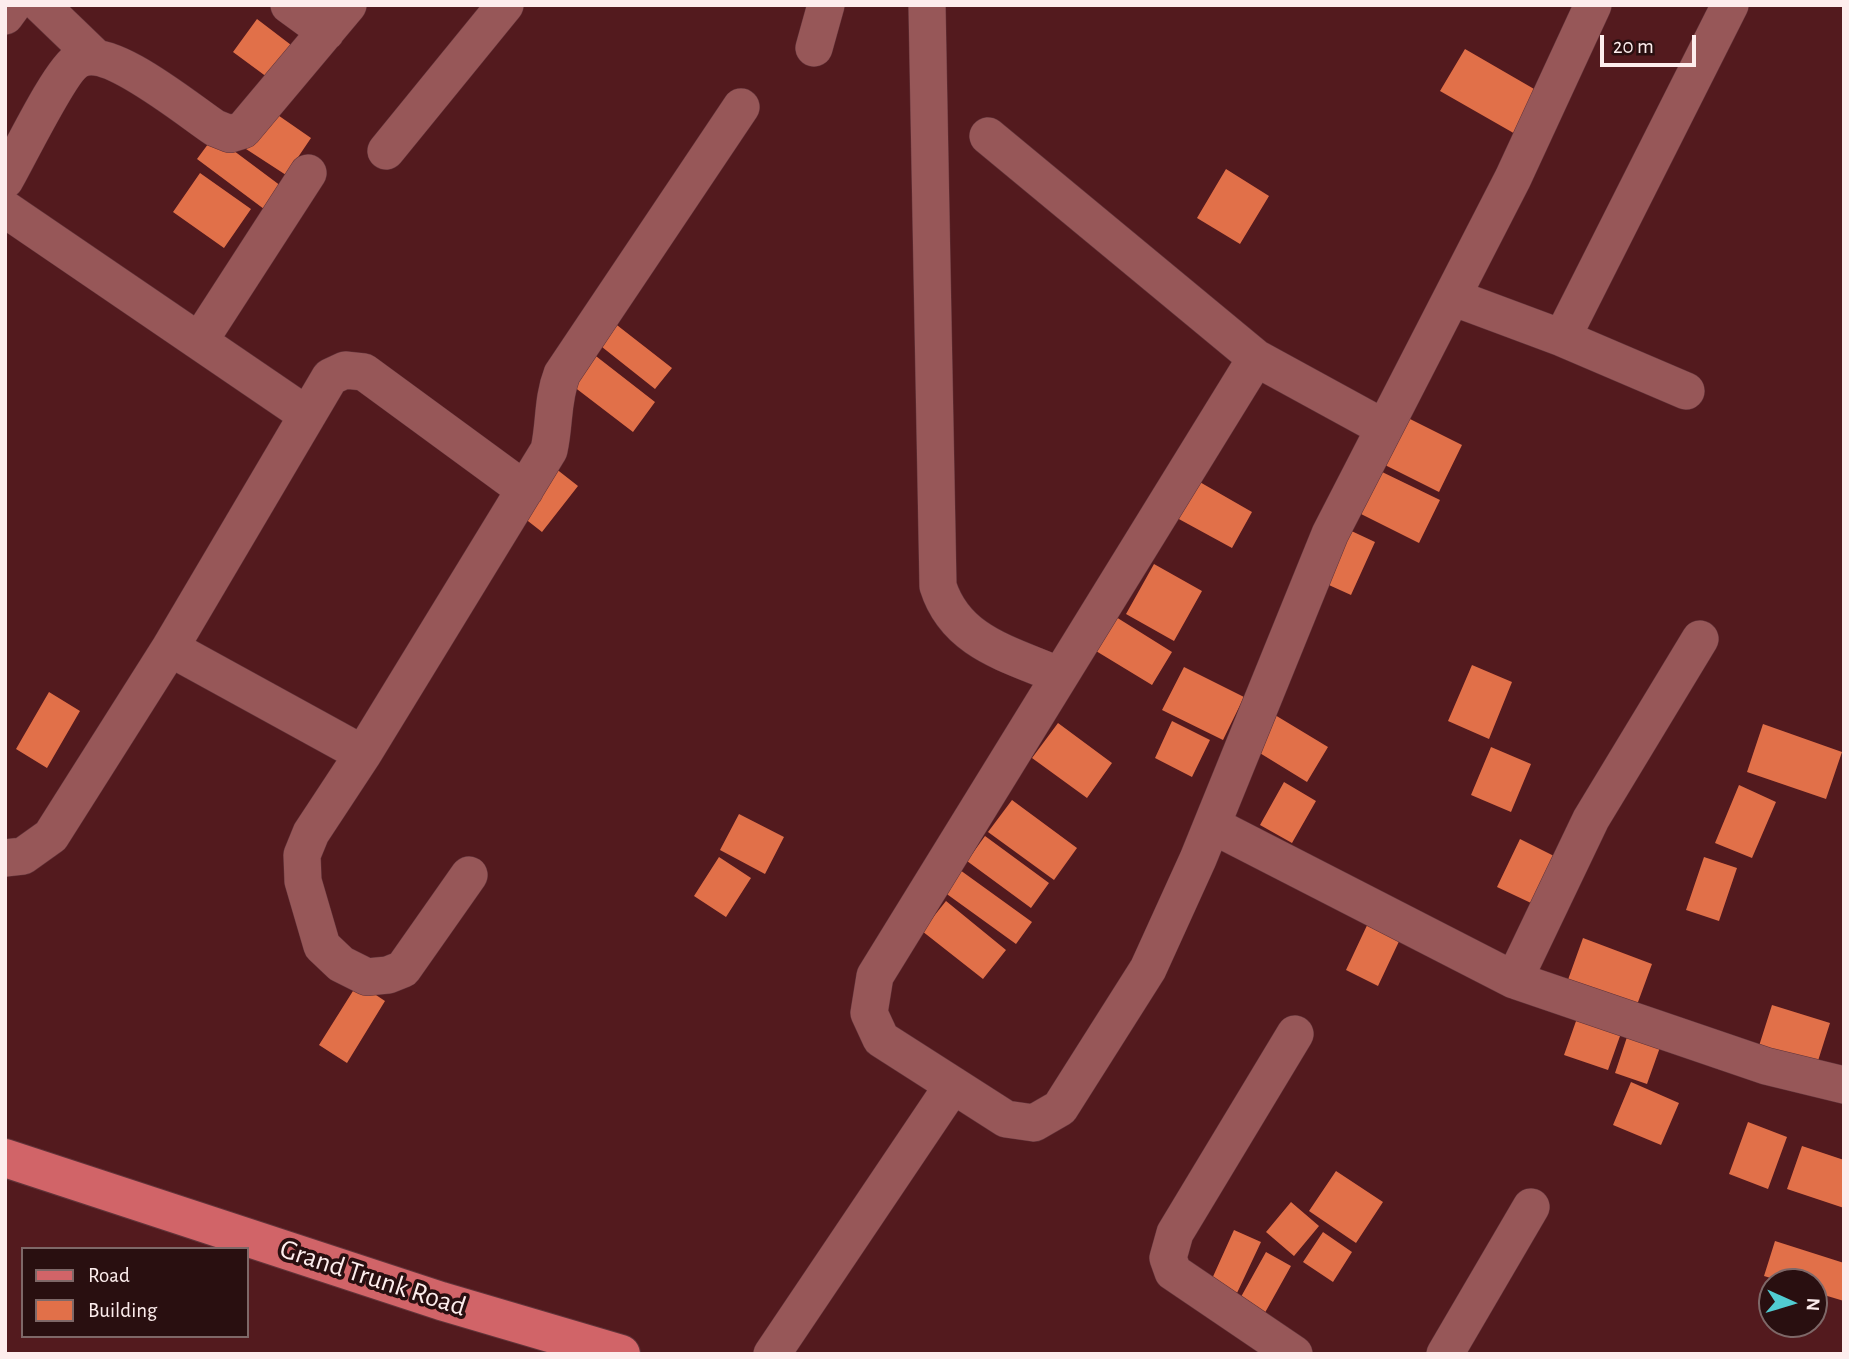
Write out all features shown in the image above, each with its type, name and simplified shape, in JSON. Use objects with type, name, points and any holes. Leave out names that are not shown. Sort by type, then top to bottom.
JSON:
[{"type":"main road","name":"Grand Trunk Road","points":[[5,1158],[441,1301],[621,1354]]},
{"type":"street","points":[[5,16],[13,5]]},
{"type":"street","points":[[41,5],[94,56],[127,68],[215,128],[230,134],[243,130],[337,19],[289,5]]},
{"type":"street","points":[[386,151],[505,5]]},
{"type":"street","points":[[814,48],[826,5]]},
{"type":"street","points":[[927,5],[938,586],[944,605],[971,636],[1060,676]]},
{"type":"street","points":[[1256,358],[875,976],[869,1013],[881,1040],[1006,1119],[1034,1123],[1060,1108],[1149,970],[1212,825],[1330,534],[1513,178],[1593,5]]},
{"type":"street","points":[[1562,338],[1730,5]]},
{"type":"street","points":[[5,180],[61,82],[77,60],[94,56]]},
{"type":"street","points":[[468,874],[403,969],[388,975],[367,977],[341,964],[322,946],[303,881],[302,855],[311,833],[363,754],[549,450],[554,427],[554,397],[562,374],[741,107]]},
{"type":"street","points":[[988,136],[1256,358],[1384,428]]},
{"type":"street","points":[[200,340],[308,173]]},
{"type":"street","points":[[5,209],[15,218],[75,254],[307,415]]},
{"type":"street","points":[[1452,297],[1562,338],[1686,391]]},
{"type":"street","points":[[11,855],[51,836],[170,648],[330,377],[345,370],[364,372],[524,490]]},
{"type":"street","points":[[1514,980],[1591,819],[1700,639]]},
{"type":"street","points":[[170,648],[363,754]]},
{"type":"street","points":[[1212,825],[1514,980],[1766,1066],[1844,1085]]},
{"type":"street","points":[[1294,1354],[1172,1272],[1168,1258],[1175,1233],[1295,1034]]},
{"type":"street","points":[[772,1354],[953,1085]]},
{"type":"street","points":[[1445,1354],[1531,1208]]},
{"type":"building","points":[[257,19],[295,48],[271,80],[233,52]]},
{"type":"building","points":[[1465,49],[1541,93],[1517,135],[1440,91]]},
{"type":"building","points":[[272,111],[311,138],[286,175],[246,149]]},
{"type":"building","points":[[214,136],[285,189],[268,212],[197,159]]},
{"type":"building","points":[[1226,169],[1269,196],[1240,244],[1197,218]]},
{"type":"building","points":[[200,173],[251,209],[224,248],[173,212]]},
{"type":"building","points":[[613,322],[672,368],[655,389],[597,343]]},
{"type":"building","points":[[592,353],[655,402],[633,432],[569,383]]},
{"type":"building","points":[[1402,415],[1462,445],[1439,492],[1379,462]]},
{"type":"building","points":[[555,468],[578,486],[542,532],[519,514]]},
{"type":"building","points":[[1378,470],[1440,500],[1419,543],[1357,512]]},
{"type":"building","points":[[1198,481],[1252,512],[1232,548],[1177,518]]},
{"type":"building","points":[[1345,528],[1375,542],[1351,595],[1320,581]]},
{"type":"building","points":[[1154,564],[1202,591],[1174,641],[1126,614]]},
{"type":"building","points":[[1116,617],[1172,652],[1152,685],[1096,651]]},
{"type":"building","points":[[1472,665],[1512,682],[1489,739],[1448,721]]},
{"type":"building","points":[[1184,667],[1244,697],[1223,740],[1162,710]]},
{"type":"building","points":[[49,692],[80,711],[47,768],[16,749]]},
{"type":"building","points":[[1270,712],[1328,747],[1307,782],[1250,747]]},
{"type":"building","points":[[1172,721],[1210,740],[1192,777],[1155,758]]},
{"type":"building","points":[[1058,723],[1112,763],[1087,798],[1032,758]]},
{"type":"building","points":[[1763,724],[1842,752],[1826,799],[1747,772]]},
{"type":"building","points":[[1491,747],[1531,764],[1511,812],[1471,795]]},
{"type":"building","points":[[1284,782],[1316,801],[1292,843],[1260,825]]},
{"type":"building","points":[[1739,785],[1776,802],[1752,858],[1715,843]]},
{"type":"building","points":[[1012,800],[1077,848],[1054,880],[988,832]]},
{"type":"building","points":[[739,814],[784,837],[765,874],[720,850]]},
{"type":"building","points":[[985,836],[1049,883],[1031,908],[967,861]]},
{"type":"building","points":[[1520,839],[1554,856],[1531,903],[1497,887]]},
{"type":"building","points":[[719,857],[751,878],[726,917],[694,896]]},
{"type":"building","points":[[1704,857],[1737,868],[1719,921],[1686,910]]},
{"type":"building","points":[[960,870],[1032,922],[1016,944],[944,892]]},
{"type":"building","points":[[946,901],[1006,950],[983,979],[922,931]]},
{"type":"building","points":[[1370,919],[1402,935],[1378,986],[1346,970]]},
{"type":"building","points":[[1583,938],[1652,964],[1634,1013],[1565,988]]},
{"type":"building","points":[[358,983],[385,1001],[347,1063],[319,1045]]},
{"type":"building","points":[[1772,1005],[1830,1023],[1817,1064],[1759,1046]]},
{"type":"building","points":[[1581,1007],[1625,1022],[1608,1070],[1564,1055]]},
{"type":"building","points":[[1631,1025],[1664,1036],[1647,1084],[1615,1073]]},
{"type":"building","points":[[1631,1082],[1679,1103],[1661,1145],[1613,1125]]},
{"type":"building","points":[[1748,1122],[1787,1137],[1768,1189],[1729,1174]]},
{"type":"building","points":[[1802,1146],[1844,1160],[1844,1208],[1787,1189]]},
{"type":"building","points":[[1336,1171],[1383,1202],[1356,1243],[1309,1211]]},
{"type":"building","points":[[1291,1202],[1319,1226],[1294,1256],[1266,1232]]},
{"type":"building","points":[[1234,1230],[1261,1242],[1237,1293],[1211,1281]]},
{"type":"building","points":[[1323,1232],[1352,1252],[1333,1282],[1303,1262]]},
{"type":"building","points":[[1775,1241],[1844,1263],[1844,1301],[1828,1296],[1828,1268],[1767,1268]]},
{"type":"building","points":[[1266,1252],[1291,1266],[1262,1318],[1237,1304]]}]
